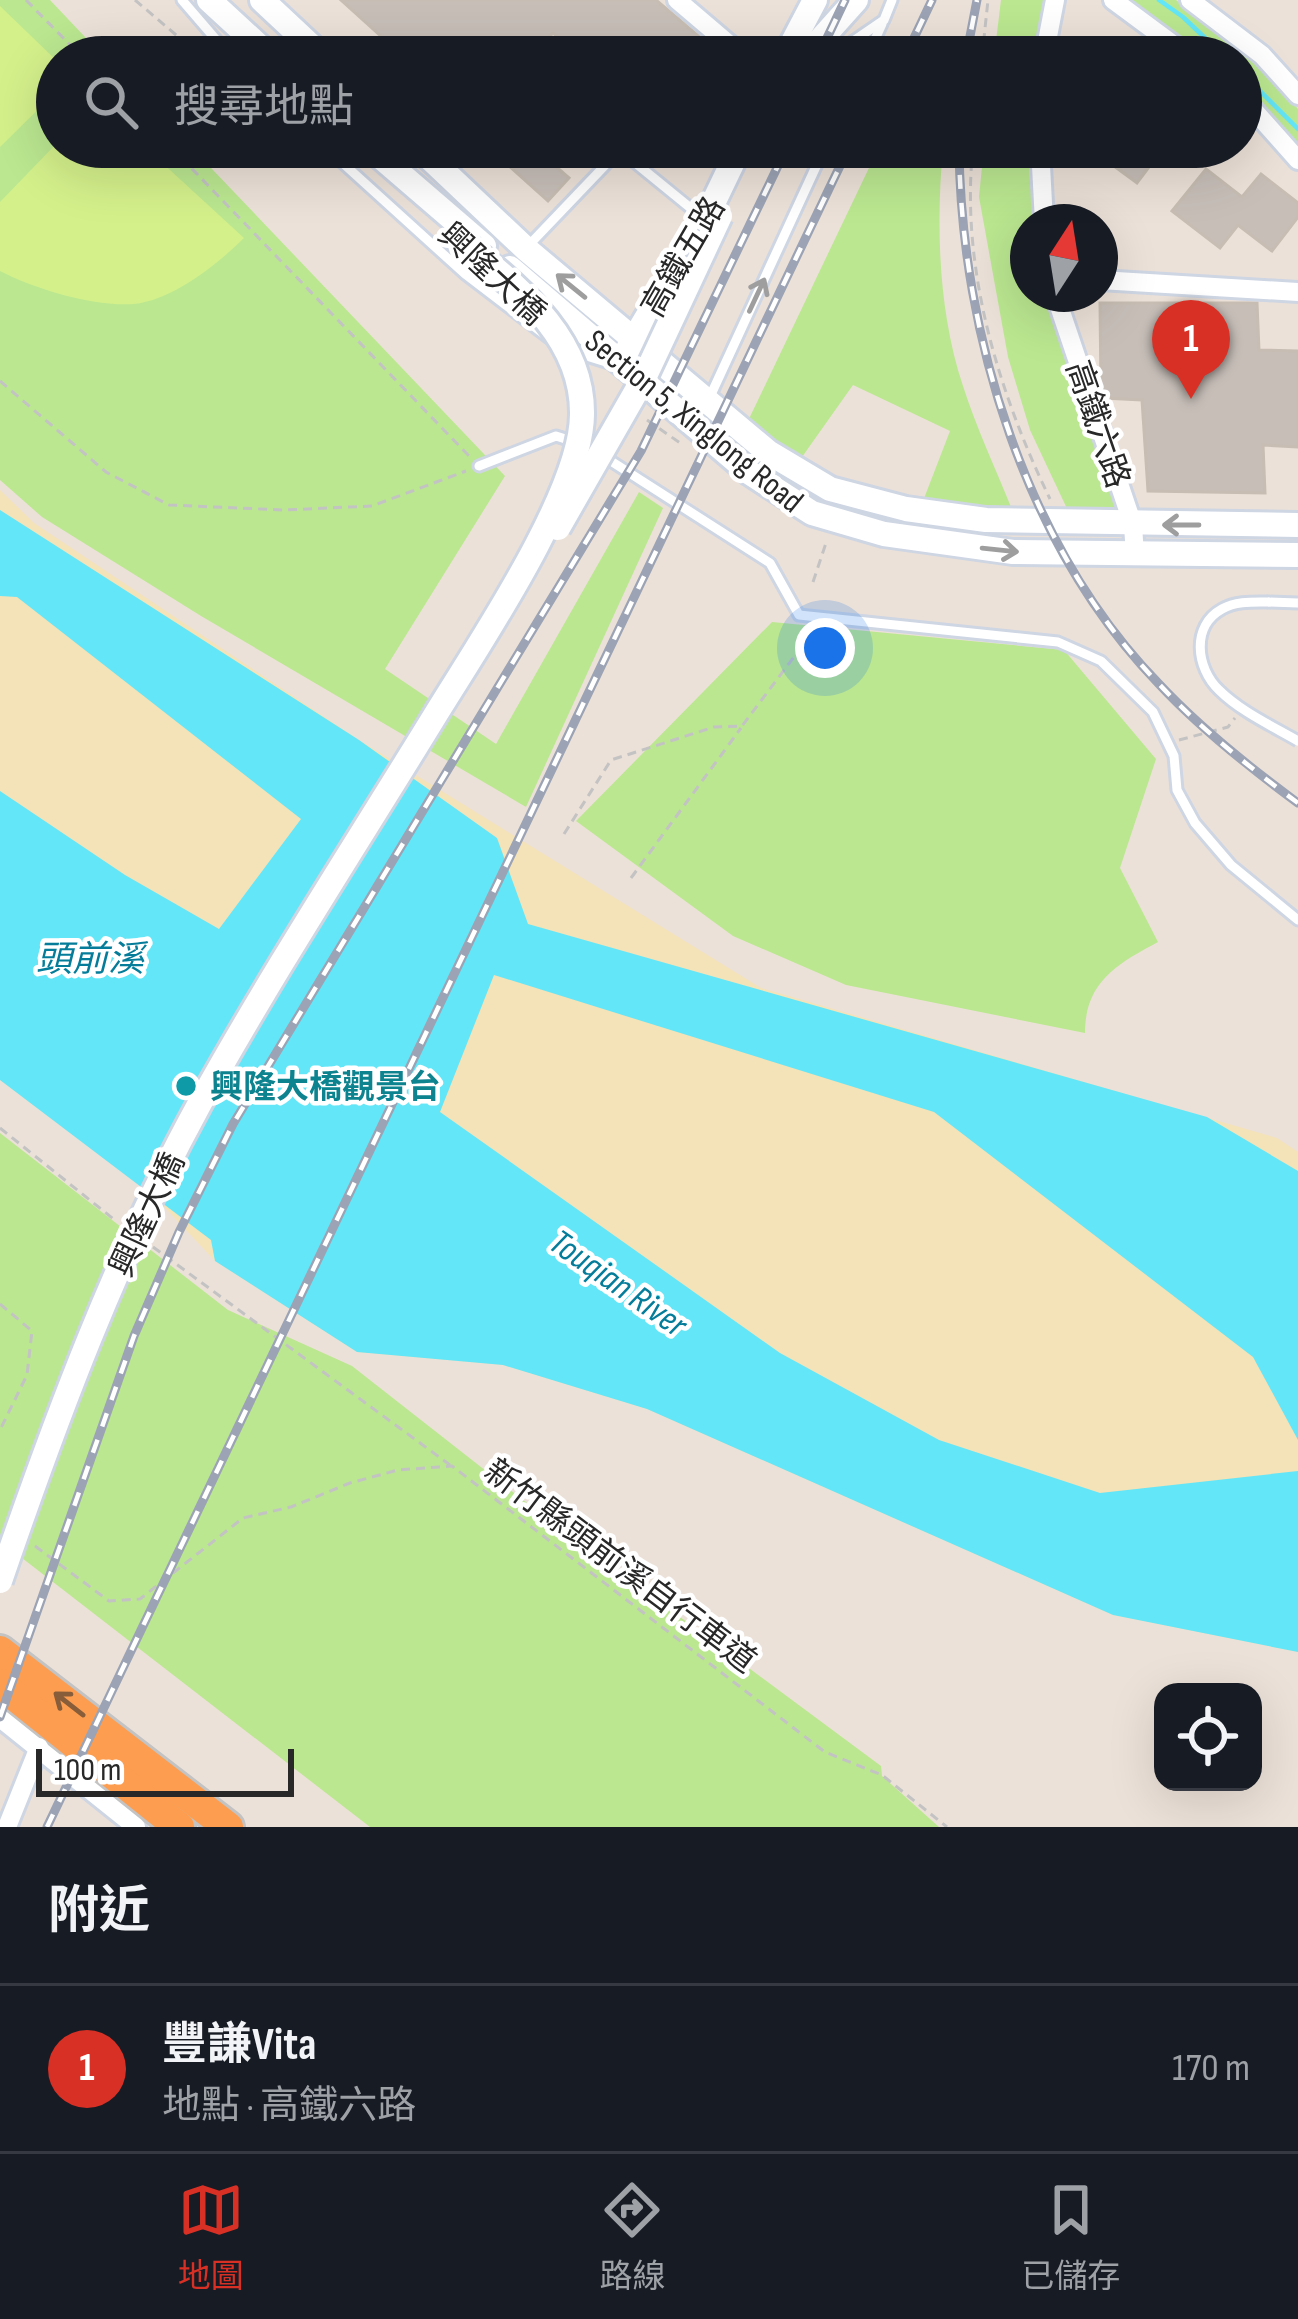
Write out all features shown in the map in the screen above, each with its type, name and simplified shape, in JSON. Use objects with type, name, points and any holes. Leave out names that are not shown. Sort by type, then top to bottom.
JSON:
[{"type":"highway","points":[[0,1651],[228,1827]]},
{"type":"highway","points":[[0,1684],[179,1827]]},
{"type":"street","points":[[195,0],[229,36]]},
{"type":"street","points":[[208,0],[248,36]]},
{"type":"street","points":[[262,0],[301,36]]},
{"type":"street","points":[[677,0],[719,36]]},
{"type":"street","points":[[796,36],[815,0]]},
{"type":"street","points":[[824,36],[856,0]]},
{"type":"street","points":[[1048,36],[1055,0]]},
{"type":"street","points":[[1113,0],[1162,36]]},
{"type":"street","points":[[1190,0],[1236,36]]},
{"type":"street","points":[[1262,56],[1298,95]]},
{"type":"street","points":[[1262,120],[1298,160]]},
{"type":"street","name":"興隆大橋","points":[[377,168],[540,311],[574,364],[581,393],[580,442],[571,471],[492,624]]},
{"type":"street","name":"Section 5, Xinglong Road","points":[[393,168],[750,472],[812,513],[930,542],[1013,552],[1298,555]]},
{"type":"street","name":"Section 5, Xinglong Road","points":[[440,168],[526,249],[768,452],[830,489],[906,509],[986,520],[1298,525]]},
{"type":"street","name":"高鐵五路","points":[[619,362],[713,218],[732,168]]},
{"type":"street","name":"興隆大橋","points":[[0,1581],[97,1322],[144,1214],[199,1106],[492,624],[573,507],[645,376],[713,218],[742,168]]},
{"type":"street","points":[[1041,168],[1043,204]]},
{"type":"street","points":[[1118,281],[1298,292]]},
{"type":"street","name":"高鐵六路","points":[[1061,312],[1133,525],[1135,556]]},
{"type":"street","points":[[0,1718],[136,1827]]},
{"type":"street","points":[[7,1827],[39,1747]]},
{"type":"lane","points":[[182,0],[213,36]]},
{"type":"lane","points":[[877,36],[892,0]]},
{"type":"lane","points":[[861,36],[884,20]]},
{"type":"lane","points":[[350,168],[502,304],[578,355],[619,362]]},
{"type":"lane","points":[[526,249],[603,168]]},
{"type":"lane","points":[[643,168],[713,218]]},
{"type":"lane","points":[[708,401],[815,168]]},
{"type":"lane","points":[[479,466],[556,436],[588,446],[770,562],[799,615],[1058,642],[1101,661],[1153,712],[1174,756],[1177,790],[1195,823],[1231,865],[1298,920]]},
{"type":"lane","points":[[1298,603],[1242,602],[1223,608],[1204,629],[1200,658],[1216,688],[1298,741]]},
{"type":"path","points":[[26,0],[61,36]]},
{"type":"path","points":[[136,0],[178,36]]},
{"type":"path","points":[[984,36],[988,0]]},
{"type":"path","points":[[0,381],[106,472],[170,505],[284,510],[372,506],[479,466],[191,168]]},
{"type":"path","points":[[970,168],[968,189],[981,298],[1002,384],[1056,511]]},
{"type":"path","points":[[813,582],[830,532]]},
{"type":"path","points":[[631,878],[823,617]]},
{"type":"path","points":[[1166,739],[1187,741],[1228,727],[1242,711]]},
{"type":"path","points":[[564,834],[611,760],[714,727],[742,726]]},
{"type":"path","points":[[0,1128],[115,1220]]},
{"type":"path","points":[[152,1247],[452,1466]]},
{"type":"path","points":[[0,1304],[32,1331],[27,1376],[0,1430]]},
{"type":"path","name":"新竹縣頭前溪自行車道","points":[[30,1543],[110,1601],[140,1599],[243,1518],[291,1508],[350,1483],[398,1470],[452,1466],[825,1751],[882,1775],[947,1827]]},
{"type":"green space","points":[[0,0],[50,0],[84,36],[36,36],[36,168],[211,168],[505,476],[385,669],[496,744],[639,492],[663,508],[526,807],[201,616],[42,517],[0,480]]},
{"type":"green space","points":[[1001,0],[1046,0],[1038,36],[997,36]]},
{"type":"green space","points":[[1128,0],[1176,0],[1224,36],[1176,36]]},
{"type":"green space","points":[[0,6],[36,41],[36,112],[0,147]]},
{"type":"green space","points":[[1262,69],[1298,109],[1298,145],[1262,106]]},
{"type":"green space","points":[[36,165],[168,168],[244,238],[208,269],[164,296],[134,304],[101,303],[0,271],[0,202]]},
{"type":"green space","points":[[869,168],[942,168],[940,237],[948,328],[968,401],[1011,507],[923,501],[950,431],[853,385],[802,457],[747,423]]},
{"type":"green space","points":[[982,168],[1029,168],[1032,204],[1010,204],[1010,312],[1049,312],[1118,511],[1070,515],[1030,430],[1008,357],[979,197]]},
{"type":"green space","points":[[772,622],[1064,650],[1156,759],[1120,868],[1158,942],[1117,967],[1097,988],[1086,1015],[1085,1033],[846,985],[733,936],[576,821]]},
{"type":"green space","points":[[0,1133],[228,1310],[352,1366],[541,1514],[881,1766],[882,1776],[939,1827],[370,1827],[0,1541]]},
{"type":"sand","points":[[0,490],[34,523],[359,740],[761,988],[1277,1138],[1298,1152],[1298,1652],[1113,1615],[647,1409],[503,1365],[357,1352],[215,1261],[153,1195],[0,1080]]},
{"type":"water","name":"Touqian River","points":[[0,510],[359,740],[497,838],[528,924],[1207,1117],[1298,1171],[1298,1440],[1253,1357],[934,1112],[494,975],[440,1112],[780,1353],[939,1440],[1100,1493],[1298,1471],[1298,1652],[1113,1615],[647,1409],[503,1365],[357,1352],[215,1261],[211,1240],[0,1080],[0,791],[125,875],[219,929],[301,819],[17,597],[0,596]]},
{"type":"building","points":[[341,0],[656,0],[698,36],[553,33],[381,36]]},
{"type":"building","points":[[511,168],[557,168],[569,178],[548,201]]},
{"type":"building","points":[[1117,168],[1148,168],[1137,183]]},
{"type":"building","points":[[1206,169],[1242,197],[1261,174],[1298,203],[1298,217],[1272,251],[1238,225],[1220,248],[1172,211]]},
{"type":"building","points":[[1118,303],[1257,303],[1259,350],[1298,351],[1298,447],[1263,445],[1265,493],[1148,491],[1142,400],[1104,398],[1100,312],[1118,312]]},
{"type":"waterway","points":[[1159,0],[1203,36]]},
{"type":"waterway","points":[[1262,93],[1298,129]]},
{"type":"railway","points":[[828,36],[845,0]]},
{"type":"railway","points":[[915,36],[932,0]]},
{"type":"railway","points":[[970,36],[977,0]]},
{"type":"railway","points":[[0,1717],[134,1336],[233,1124],[641,451],[777,168]]},
{"type":"railway","points":[[47,1827],[839,168]]},
{"type":"railway","points":[[960,168],[972,291],[988,363],[1010,435],[1072,569],[1112,629],[1159,684],[1226,747],[1298,803]]},
{"type":"place","name":"豐謙Vita","points":[[1191,399]]},
{"type":"place","name":"興隆大橋觀景台","points":[[186,1086]]},
{"type":"water label","name":"頭前溪","points":[[90,958]]}]
